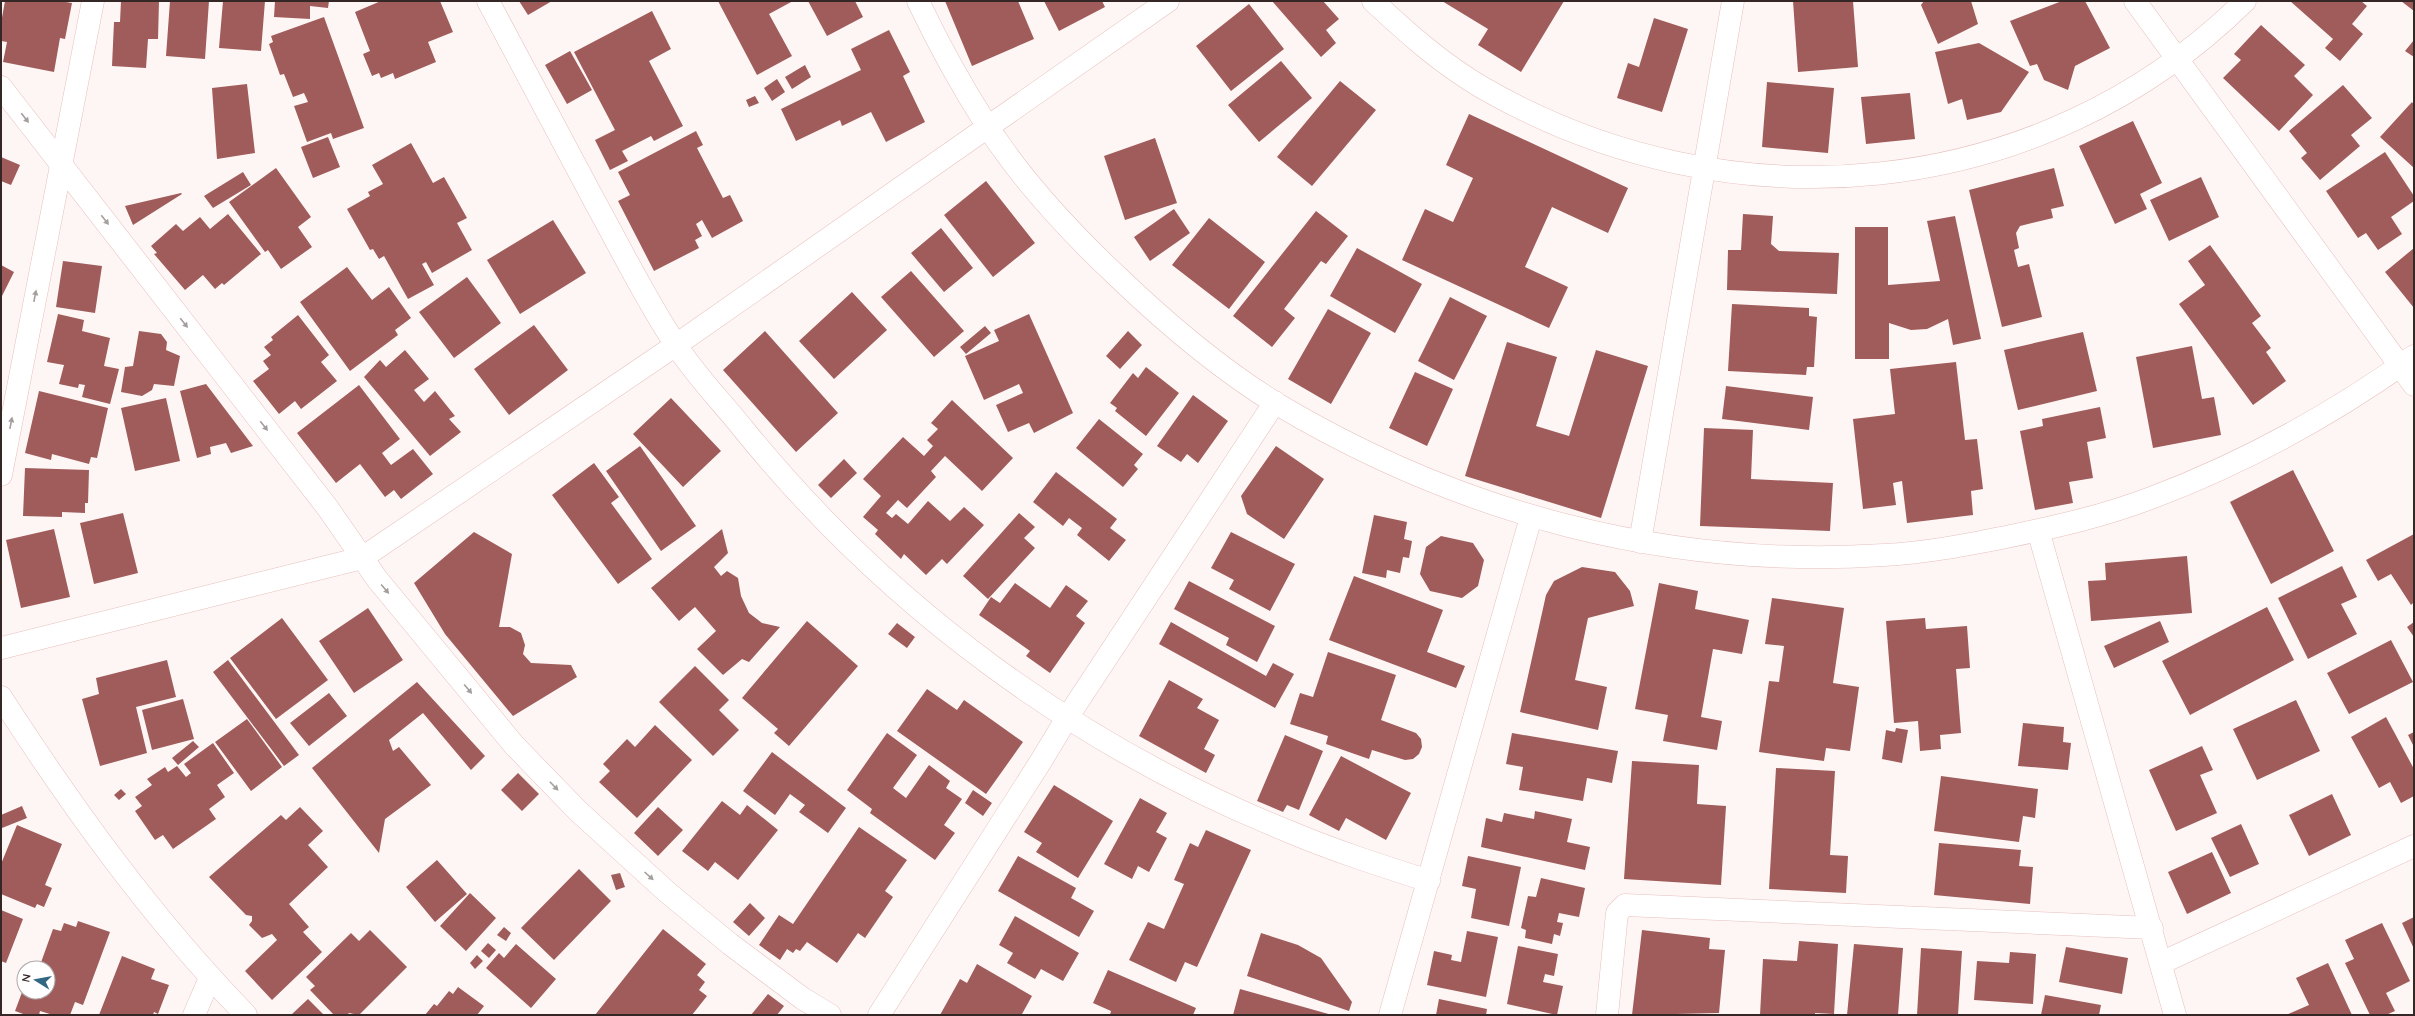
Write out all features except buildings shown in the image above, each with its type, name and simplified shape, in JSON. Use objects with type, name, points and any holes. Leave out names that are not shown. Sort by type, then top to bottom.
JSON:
[{"type":"street","points":[[1,475],[60,163],[93,1]]},
{"type":"street","points":[[488,1],[644,292],[676,345],[771,463],[826,523],[890,583],[944,629],[1010,681],[1112,746],[1223,803],[1290,832],[1428,882]]},
{"type":"street","points":[[918,1],[988,127],[1021,172],[1097,257],[1183,335],[1275,402],[1360,449],[1452,490],[1531,517],[1640,542],[1736,555],[1840,557],[1886,555],[1935,549],[2038,530],[2146,500],[2194,481],[2288,436],[2342,404],[2407,361]]},
{"type":"street","points":[[1,648],[362,558],[676,345],[1168,1]]},
{"type":"street","points":[[1373,1],[1410,35],[1442,61],[1482,87],[1526,111],[1574,132],[1649,157],[1704,169],[1811,178],[1897,172],[1940,164],[2030,137],[2076,118],[2126,92],[2177,59],[2228,18],[2245,1]]},
{"type":"street","points":[[1640,542],[1733,1]]},
{"type":"street","points":[[2135,1],[2177,59],[2407,361],[2414,385]]},
{"type":"street","points":[[1,87],[322,501],[377,579],[514,744],[578,811],[667,892],[730,944],[802,998],[830,1015]]},
{"type":"street","points":[[879,1015],[1067,718],[1275,402]]},
{"type":"street","points":[[1390,1015],[1531,517]]},
{"type":"street","points":[[2038,530],[2152,928],[2175,1015]]},
{"type":"street","points":[[1,697],[50,774],[101,845],[153,912],[210,978],[246,1015]]},
{"type":"street","points":[[2161,963],[2414,846]]},
{"type":"street","points":[[1607,1015],[1617,912],[1625,905],[2152,928]]},
{"type":"street","points":[[194,1015],[210,978]]}]
